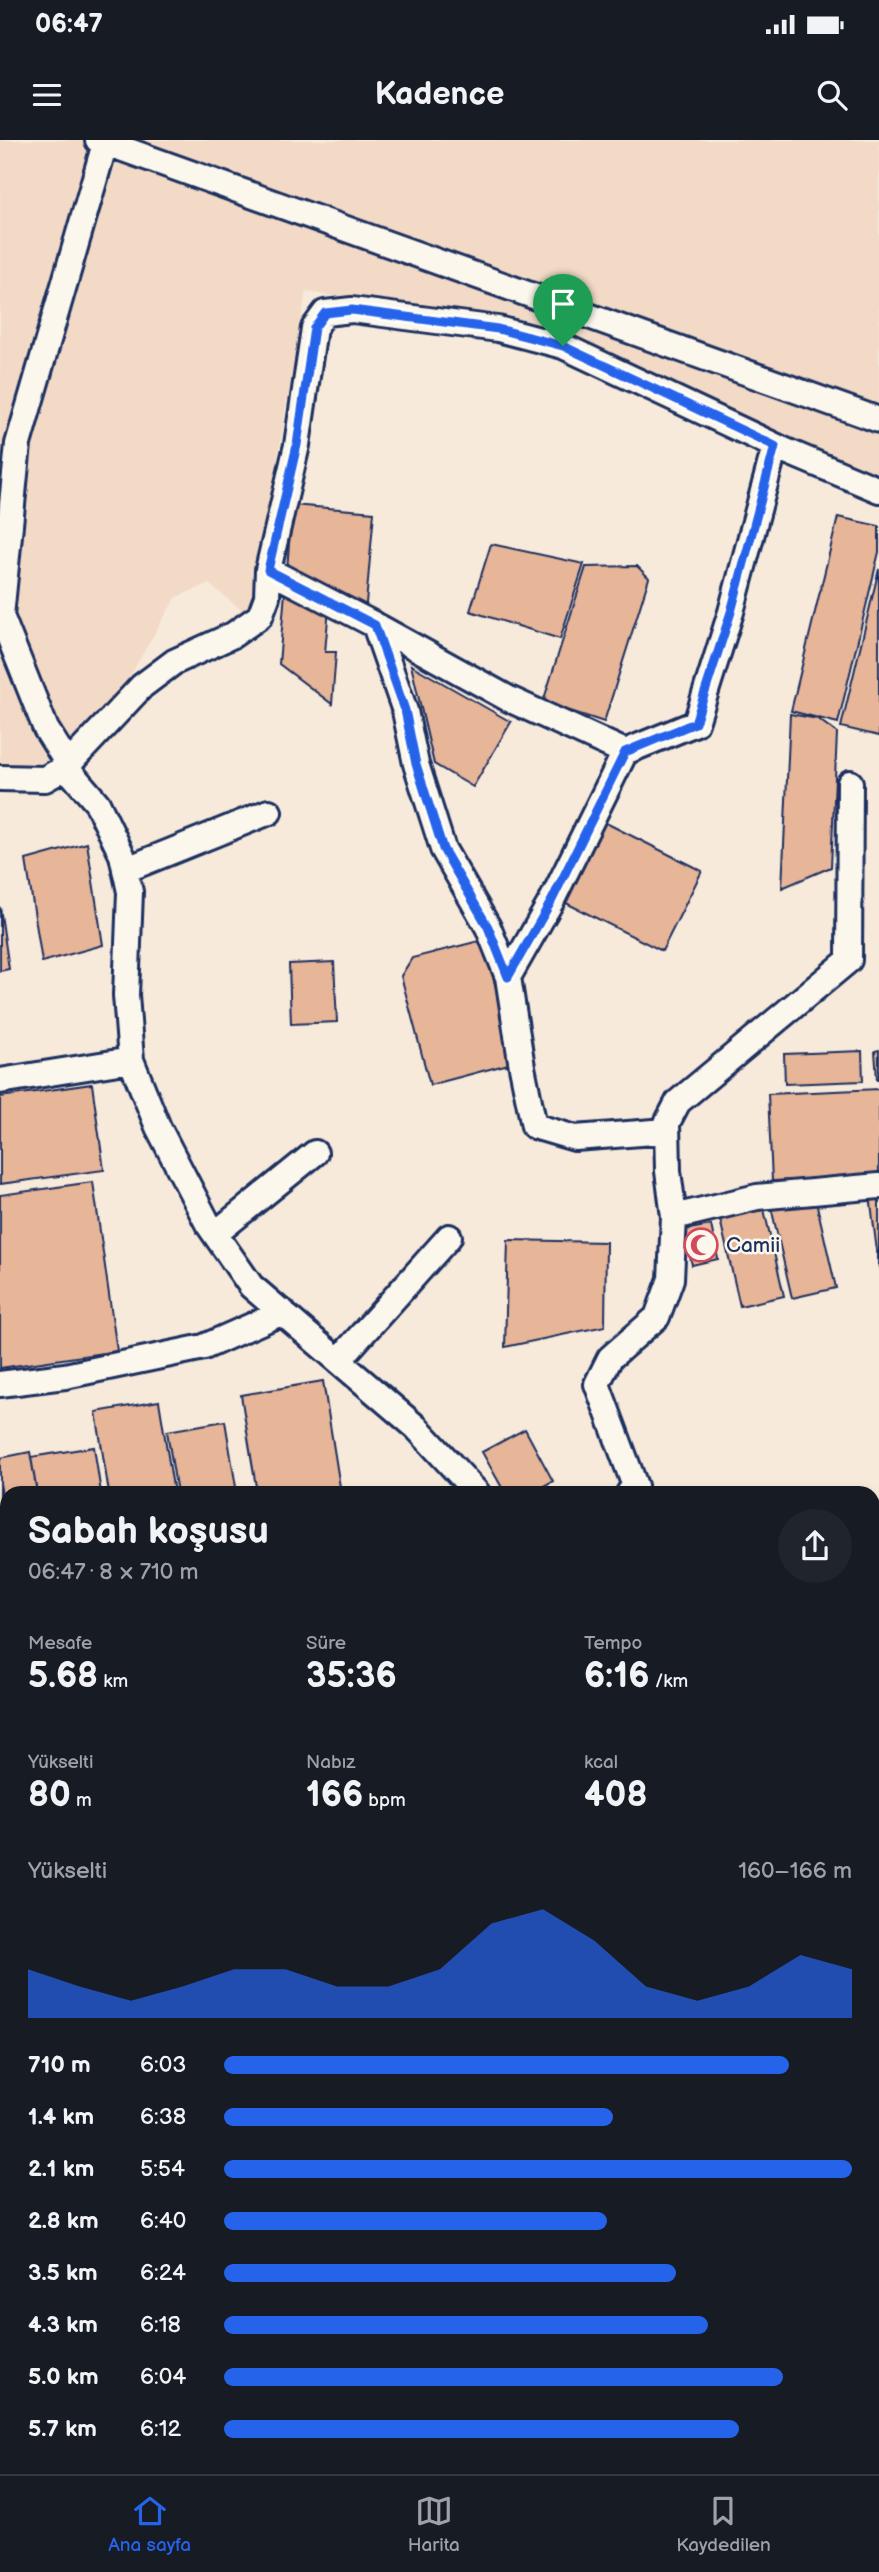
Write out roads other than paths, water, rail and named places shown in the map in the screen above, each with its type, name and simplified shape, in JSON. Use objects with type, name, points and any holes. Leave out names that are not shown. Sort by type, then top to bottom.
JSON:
[{"type":"street","points":[[471,1486],[417,1428],[251,1286],[215,1234],[158,1127],[131,1060],[126,995],[130,892],[122,855],[97,803],[66,767],[63,756],[46,729],[1,616],[18,444],[103,141],[879,420]]},
{"type":"street","points":[[0,778],[45,779],[66,767],[142,687],[174,662],[233,635],[260,616],[267,597],[268,570],[297,445],[314,328],[325,313],[352,310],[498,329],[563,346],[775,446],[879,490]]},
{"type":"street","points":[[508,977],[552,900],[625,752],[695,723],[731,612],[775,446]]},
{"type":"street","points":[[268,570],[509,699],[611,743],[625,752]]},
{"type":"street","points":[[375,625],[405,710],[416,764],[443,849],[488,927],[508,977],[534,1126],[575,1138],[667,1131]]},
{"type":"street","points":[[635,1486],[597,1384],[610,1358],[657,1317],[671,1279],[674,1217],[668,1171],[667,1123],[678,1102],[849,960],[850,783]]},
{"type":"street","points":[[125,870],[269,812]]},
{"type":"street","points":[[0,1081],[131,1060]]},
{"type":"street","points":[[215,1234],[315,1153]]},
{"type":"street","points":[[674,1217],[757,1196],[879,1186]]},
{"type":"street","points":[[339,1360],[449,1237]]},
{"type":"street","points":[[0,1384],[65,1376],[204,1347],[283,1312]]},
{"type":"place","name":"Camii","points":[[701,1245]]}]
